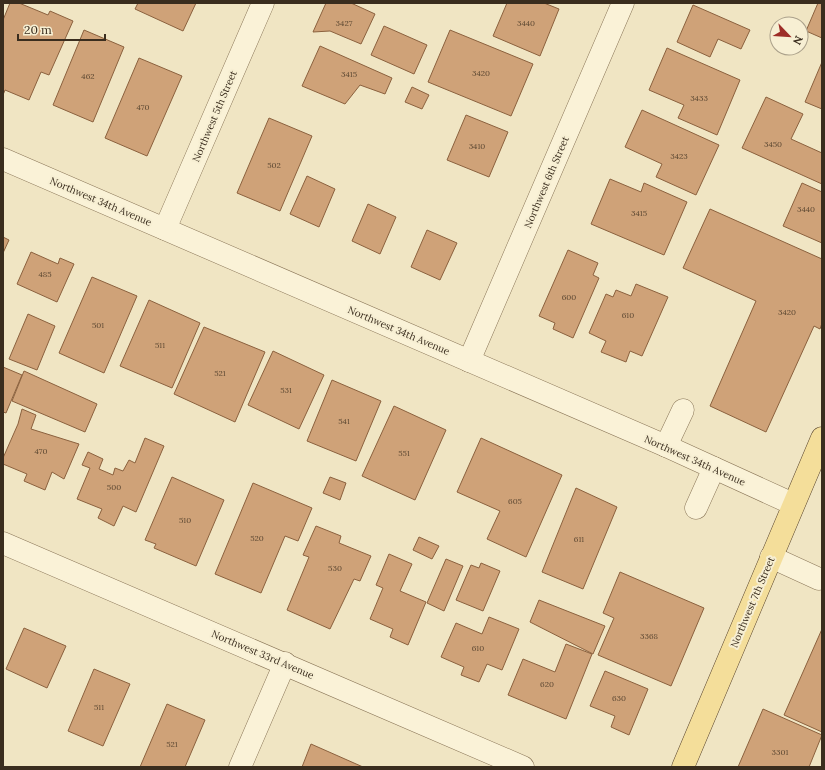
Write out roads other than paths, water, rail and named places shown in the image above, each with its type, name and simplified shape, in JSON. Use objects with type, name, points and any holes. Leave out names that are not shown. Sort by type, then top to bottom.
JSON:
[{"type":"main road","name":"Northwest 7th Street","points":[[683,767],[822,438]]},
{"type":"street","name":"Northwest 5th Street","points":[[165,229],[263,3]]},
{"type":"street","name":"Northwest 6th Street","points":[[469,361],[623,3]]},
{"type":"street","name":"Northwest 34th Avenue","points":[[3,159],[666,446],[793,504]]},
{"type":"street","points":[[666,446],[683,410]]},
{"type":"street","points":[[696,508],[714,468]]},
{"type":"street","name":"Northwest 33rd Avenue","points":[[3,543],[285,663],[488,760],[523,767]]},
{"type":"street","points":[[771,556],[819,578]]},
{"type":"street","points":[[240,767],[285,663]]}]
